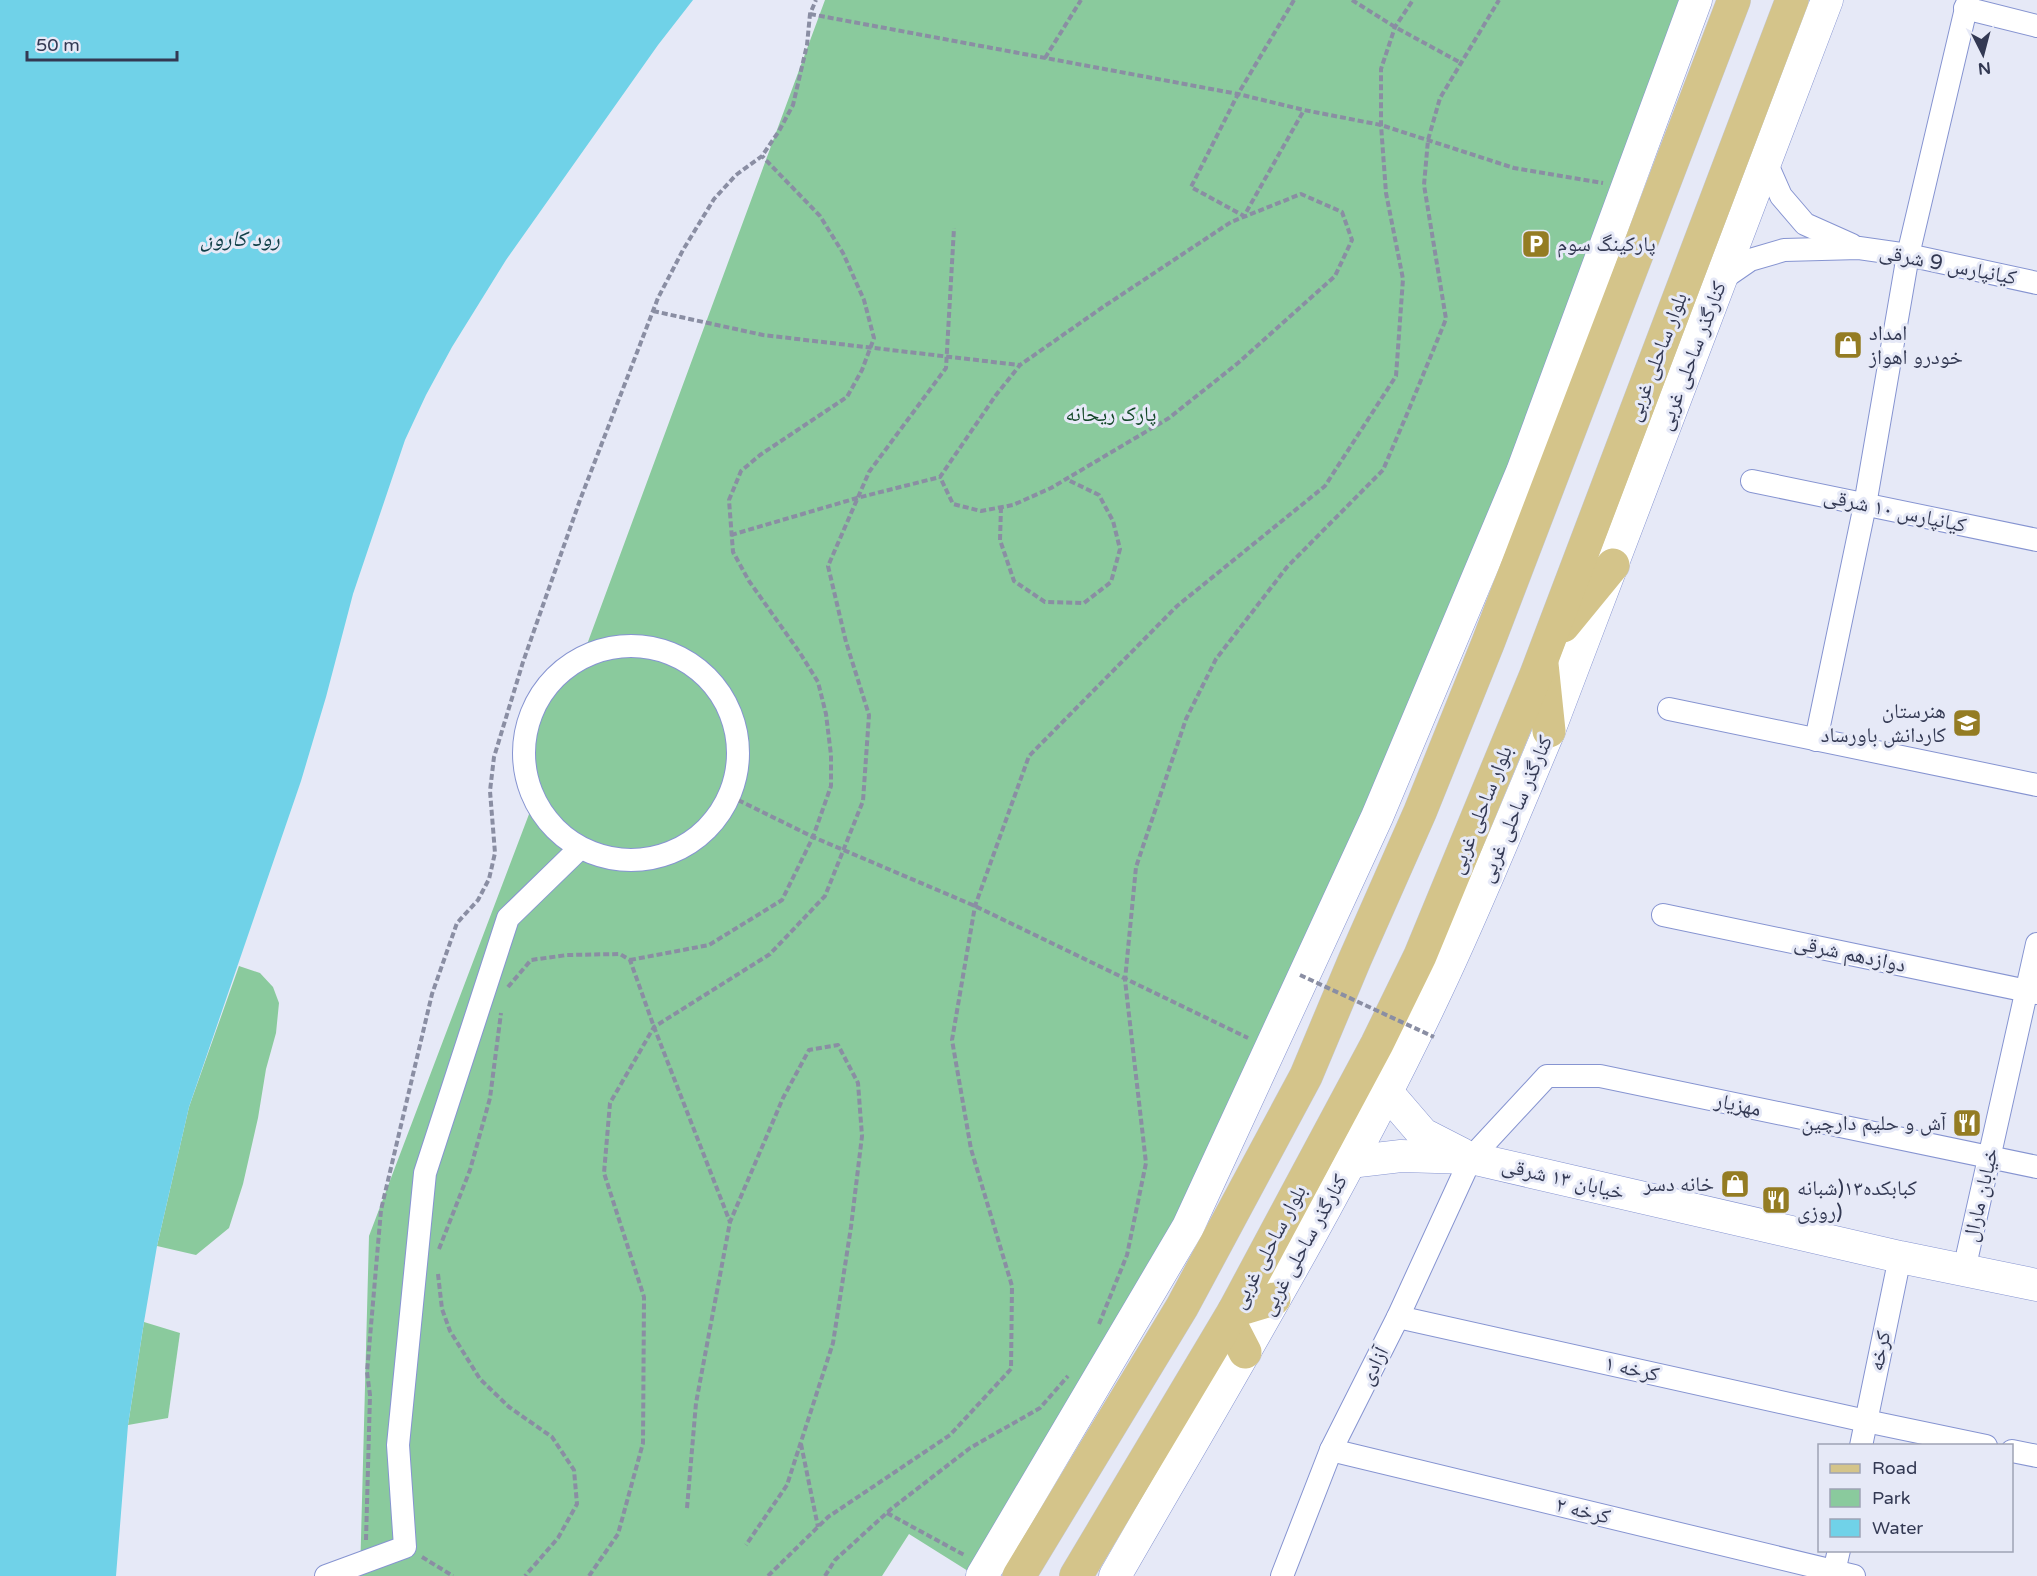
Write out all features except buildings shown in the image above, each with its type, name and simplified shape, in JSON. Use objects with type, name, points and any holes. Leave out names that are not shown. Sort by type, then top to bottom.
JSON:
[{"type":"main road","points":[[1019,1576],[1182,1307],[1306,1076],[1420,812],[1484,654],[1734,0]]},
{"type":"main road","name":"بلوار ساحلی غربی","points":[[1076,1576],[1232,1316],[1377,1044],[1420,956],[1544,654],[1792,0]]},
{"type":"main road","points":[[1549,731],[1544,654],[1613,565]]},
{"type":"main road","points":[[1245,1352],[1232,1316],[1274,1299]]},
{"type":"street","points":[[984,1572],[1188,1227],[1377,817],[1522,472],[1696,0]]},
{"type":"street","name":"کنارگذر ساحلی غربی","points":[[1115,1576],[1245,1352],[1350,1162],[1435,994],[1549,731],[1827,0]]},
{"type":"street","points":[[1816,740],[1865,505],[1908,255],[1966,4],[2037,26]]},
{"type":"street","points":[[1766,162],[1781,196],[1805,224],[1859,248]]},
{"type":"street","points":[[1721,280],[1750,260],[1784,250],[1859,248]]},
{"type":"street","name":"کیانپارس 9 شرقی","points":[[1859,248],[1908,255],[2037,283]]},
{"type":"street","name":"کیانپارس ۱۰ شرقی","points":[[1752,481],[2037,540]]},
{"type":"street","points":[[646,647],[678,657],[705,675],[725,701],[736,732],[738,765],[730,796],[710,826],[683,848],[672,852],[649,859],[614,860],[580,848],[553,828],[534,801],[524,769],[524,736],[535,704],[555,678],[582,658],[613,648],[646,647]]},
{"type":"street","points":[[1669,709],[2037,785]]},
{"type":"street","points":[[326,1576],[405,1547],[398,1445],[426,1173],[508,918],[580,848]]},
{"type":"street","name":"دوازدهم شرقی","points":[[1663,915],[2032,992]]},
{"type":"street","name":"خیابان مارال","points":[[1964,1270],[1989,1157],[2032,992],[2037,944]]},
{"type":"street","name":"مهزیار","points":[[1471,1158],[1547,1076],[1600,1076],[2037,1167]]},
{"type":"street","name":"خیابان ۱۳ شرقی","points":[[1386,1091],[1423,1134],[1471,1158]]},
{"type":"street","name":"خیابان ۱۳ شرقی","points":[[1350,1162],[1401,1156],[1471,1158],[1900,1257],[2037,1285]]},
{"type":"street","name":"آزادی","points":[[1282,1576],[1331,1450],[1398,1317],[1471,1158]]},
{"type":"street","name":"کرخه","points":[[1861,1444],[1900,1257]]},
{"type":"street","name":"کرخه ۱","points":[[1398,1317],[1976,1444]]},
{"type":"street","name":"کرخه ۲","points":[[1331,1450],[1840,1569]]},
{"type":"street","points":[[2013,1451],[2037,1456]]},
{"type":"path","points":[[368,1561],[365,1535],[370,1395],[367,1371],[381,1210],[435,985],[457,923],[478,900],[489,879],[495,853],[490,791],[494,757],[523,662],[580,500],[653,311],[683,250],[714,199],[736,175],[762,156],[793,105],[807,45],[810,14],[816,0]]},
{"type":"path","points":[[1045,58],[1081,0]]},
{"type":"path","points":[[1244,216],[1191,187],[1238,94],[1294,0]]},
{"type":"path","points":[[1352,0],[1395,27],[1461,63]]},
{"type":"path","points":[[768,1576],[828,1517],[950,1435],[1011,1369],[1012,1286],[971,1149],[952,1040],[975,906],[1029,756],[1177,606],[1325,486],[1396,376],[1403,279],[1386,194],[1381,125],[1381,69],[1395,27],[1413,0]]},
{"type":"path","points":[[1098,1326],[1126,1255],[1146,1163],[1125,980],[1136,867],[1186,719],[1216,659],[1287,567],[1383,470],[1446,319],[1424,185],[1428,140],[1440,98],[1499,0]]},
{"type":"path","points":[[810,14],[1238,94],[1381,125],[1514,168],[1626,187]]},
{"type":"path","points":[[1244,216],[1304,110]]},
{"type":"path","points":[[630,960],[708,945],[782,900],[813,837],[831,786],[831,754],[826,714],[818,682],[749,581],[733,552],[729,500],[741,471],[760,454],[847,397],[862,370],[874,338],[864,300],[843,253],[820,216],[762,156]]},
{"type":"path","points":[[731,535],[940,477],[996,395],[1020,365],[1221,228],[1244,216],[1301,194],[1342,212],[1352,240],[1335,276],[1238,363],[1168,418],[1066,479],[1013,505],[981,511],[953,504],[940,477]]},
{"type":"path","points":[[589,1576],[618,1534],[643,1443],[644,1297],[604,1173],[610,1103],[654,1027],[770,954],[825,896],[844,850],[863,801],[869,715],[846,642],[828,566],[869,472],[946,368],[954,228]]},
{"type":"path","points":[[653,311],[762,335],[1020,365]]},
{"type":"path","points":[[1001,507],[1000,540],[1014,581],[1045,602],[1084,603],[1111,582],[1120,549],[1113,521],[1099,495],[1066,479]]},
{"type":"path","points":[[730,796],[813,837],[975,906],[1270,1048]]},
{"type":"path","points":[[505,991],[531,960],[567,955],[620,954],[630,960],[730,1222]]},
{"type":"path","points":[[1300,975],[1434,1037]]},
{"type":"path","points":[[436,1258],[470,1170],[490,1098],[501,1012]]},
{"type":"path","points":[[687,1508],[696,1403],[730,1222],[783,1098],[809,1050],[838,1046],[858,1083],[862,1136],[833,1343],[787,1485],[746,1545]]},
{"type":"path","points":[[437,1268],[442,1309],[450,1331],[480,1379],[508,1407],[552,1437],[574,1470],[577,1503],[558,1538],[525,1576]]},
{"type":"path","points":[[825,1576],[835,1560],[887,1513],[970,1449],[1040,1408],[1071,1373]]},
{"type":"path","points":[[800,1443],[818,1527]]},
{"type":"path","points":[[887,1513],[984,1572]]},
{"type":"path","points":[[405,1547],[453,1576]]},
{"type":"green space","name":"پارک ریحانه","points":[[825,0],[1700,0],[1640,179],[1155,1285],[976,1576],[909,1534],[882,1576],[360,1576],[369,1236],[534,801],[530,697],[582,658]]},
{"type":"green space","points":[[239,966],[260,973],[273,987],[279,1003],[276,1033],[266,1069],[243,1184],[229,1228],[196,1255],[157,1246],[189,1107]]},
{"type":"green space","points":[[144,1322],[180,1333],[168,1418],[128,1425]]},
{"type":"water","name":"رود کارون","points":[[0,0],[693,0],[658,45],[506,260],[452,347],[405,440],[353,594],[301,781],[189,1107],[157,1246],[144,1322],[128,1425],[116,1576],[0,1576]]},
{"type":"place","name":"پارکینگ سوم","points":[[1536,244]]},
{"type":"place","name":"امداد خودرو اهواز","points":[[1848,345]]},
{"type":"place","name":"هنرستان کاردانش باورساد","points":[[1967,723]]},
{"type":"place","name":"آش و حلیم دارچین","points":[[1967,1123]]},
{"type":"place","name":"خانه دسر","points":[[1735,1184]]},
{"type":"place","name":"کبابکده۱۳(شبانه روزی)","points":[[1776,1200]]}]
